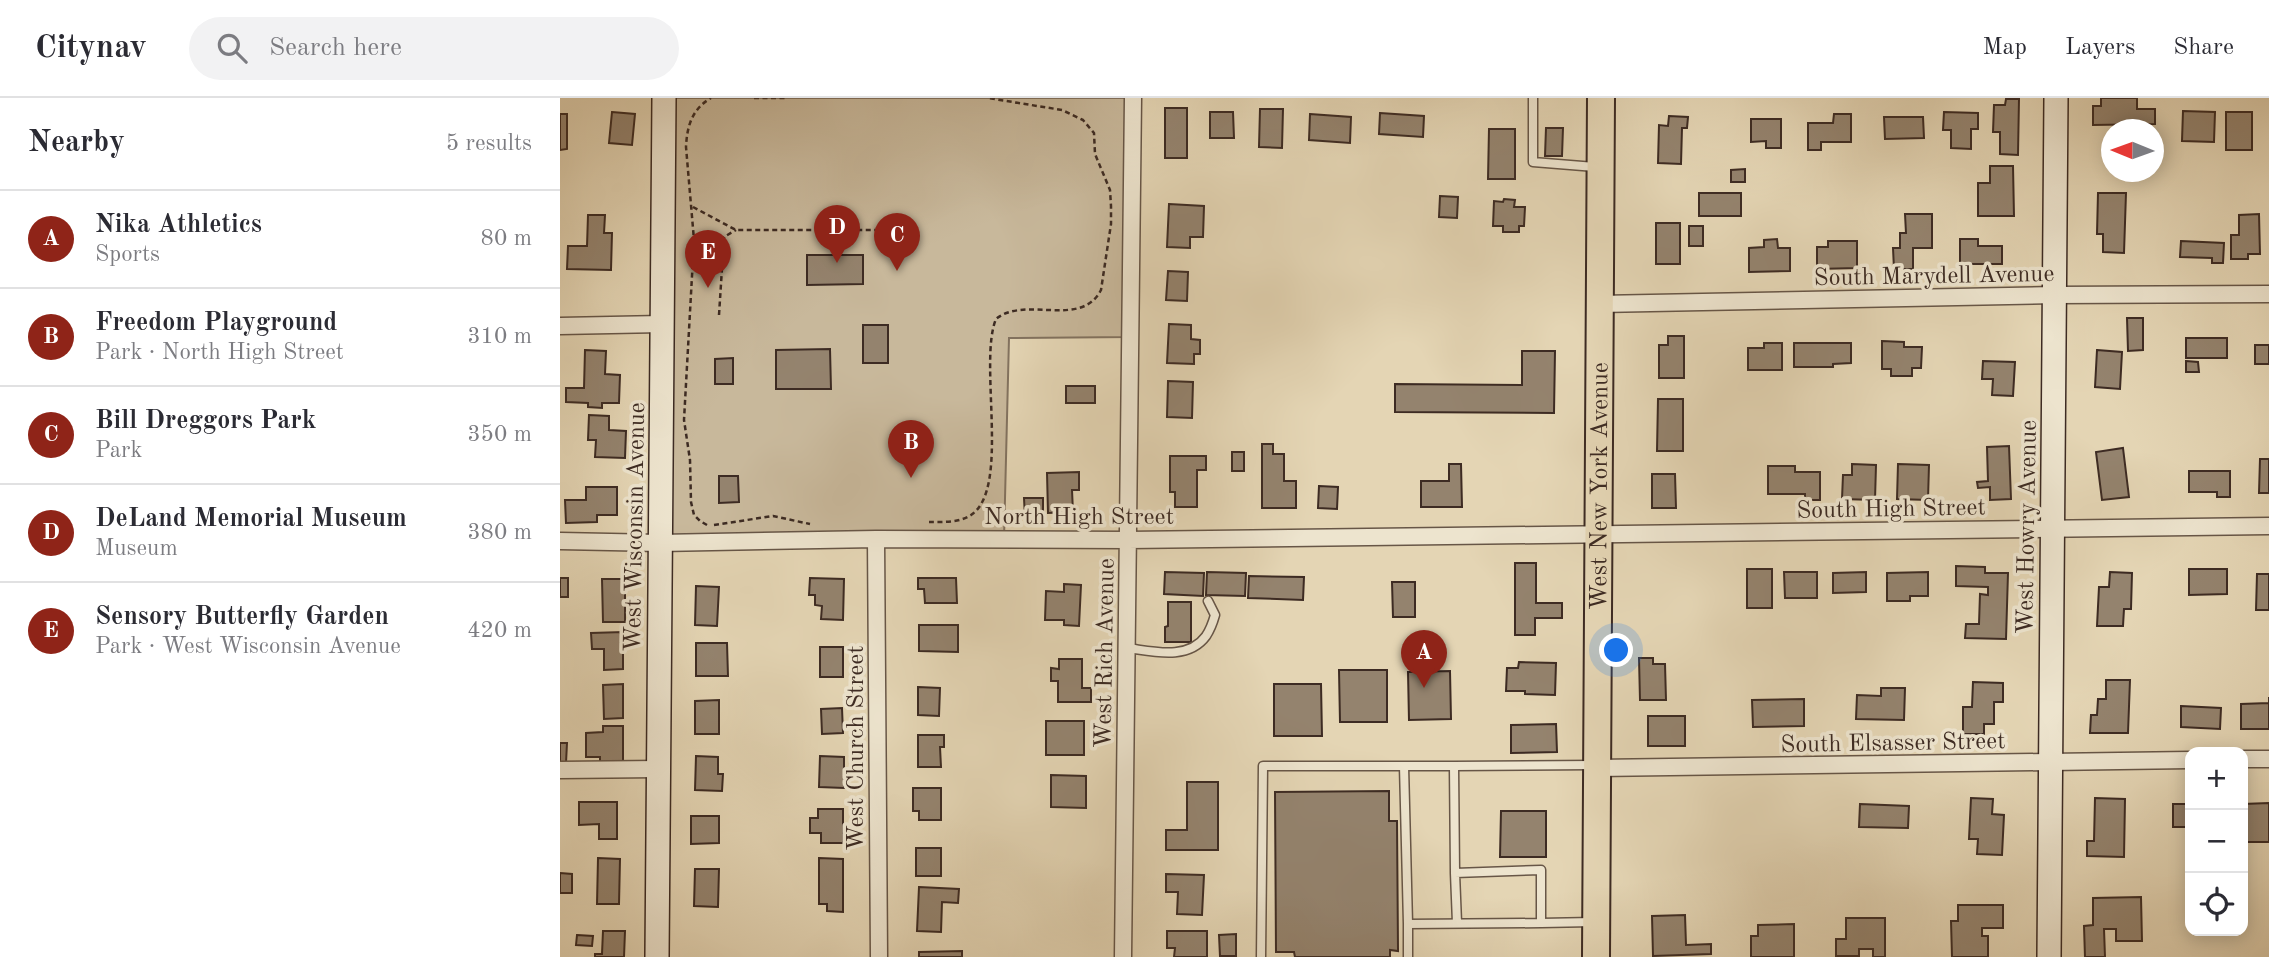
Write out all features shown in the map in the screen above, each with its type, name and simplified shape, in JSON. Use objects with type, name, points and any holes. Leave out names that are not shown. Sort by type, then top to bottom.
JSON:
[{"type":"main road","name":"West New York Avenue","points":[[1596,957],[1601,98]]},
{"type":"street","name":"West Wisconsin Avenue","points":[[657,957],[664,98]]},
{"type":"street","name":"West Rich Avenue","points":[[1123,957],[1133,98]]},
{"type":"street","name":"West Howry Avenue","points":[[2049,957],[2056,98]]},
{"type":"street","name":"South Marydell Avenue","points":[[1599,304],[2055,295],[2269,294]]},
{"type":"street","points":[[560,326],[662,324]]},
{"type":"street","name":"South High Street","points":[[1598,535],[2269,526]]},
{"type":"street","name":"North High Street","points":[[560,541],[660,543],[876,539],[1128,540],[1598,535]]},
{"type":"street","name":"West Church Street","points":[[876,539],[879,957]]},
{"type":"street","points":[[2248,759],[2269,759]]},
{"type":"street","name":"South Elsasser Street","points":[[1597,766],[2185,760]]},
{"type":"street","points":[[560,770],[658,769]]},
{"type":"lane","points":[[1533,98],[1533,162],[1601,167]]},
{"type":"lane","points":[[1127,648],[1168,654],[1186,650],[1206,637],[1216,615],[1208,601]]},
{"type":"lane","points":[[1261,957],[1263,766],[1597,766]]},
{"type":"lane","points":[[1404,766],[1408,957]]},
{"type":"lane","points":[[1454,766],[1457,923]]},
{"type":"lane","points":[[1455,873],[1541,870],[1541,923]]},
{"type":"lane","points":[[1408,924],[1596,922]]},
{"type":"path","points":[[710,98],[695,110],[687,134],[694,261],[684,420],[694,515],[708,526],[773,516],[815,525]]},
{"type":"path","points":[[754,98],[786,98]]},
{"type":"path","points":[[926,522],[949,522],[973,514],[986,491],[992,428],[991,339],[996,319],[1009,312],[1074,309],[1088,305],[1096,299],[1101,290],[1111,224],[1110,190],[1095,154],[1094,132],[1083,120],[1062,110],[988,98]]},
{"type":"path","points":[[693,207],[736,229],[897,230],[911,243]]},
{"type":"path","points":[[694,261],[705,248],[736,229]]},
{"type":"path","points":[[719,315],[724,237]]},
{"type":"shaded area","points":[[664,98],[1133,98],[1130,337],[1009,338],[1004,539],[660,543]]},
{"type":"building","points":[[2101,98],[2137,98],[2137,109],[2155,109],[2155,119],[2101,119],[2101,125],[2093,125],[2093,106],[2101,106]]},
{"type":"building","points":[[2006,99],[2019,99],[2018,155],[2000,154],[2000,132],[1993,132],[1994,105],[2005,105]]},
{"type":"building","points":[[1165,108],[1187,108],[1187,158],[1165,158]]},
{"type":"building","points":[[1260,109],[1283,109],[1282,148],[1259,147]]},
{"type":"building","points":[[2183,111],[2215,112],[2214,142],[2182,141]]},
{"type":"building","points":[[612,112],[635,114],[632,145],[609,143]]},
{"type":"building","points":[[1210,112],[1233,112],[1234,138],[1210,138]]},
{"type":"building","points":[[1944,112],[1978,113],[1978,129],[1971,129],[1971,149],[1951,148],[1951,130],[1943,130]]},
{"type":"building","points":[[2226,112],[2252,112],[2252,150],[2226,150]]},
{"type":"building","points":[[1380,113],[1424,116],[1423,137],[1379,134]]},
{"type":"building","points":[[560,114],[567,114],[567,149],[560,150]]},
{"type":"building","points":[[1310,114],[1351,117],[1350,143],[1309,140]]},
{"type":"building","points":[[1834,114],[1851,114],[1851,142],[1821,142],[1821,150],[1808,150],[1808,123],[1833,123]]},
{"type":"building","points":[[1669,116],[1688,117],[1687,128],[1682,128],[1681,164],[1658,163],[1659,125],[1668,126]]},
{"type":"building","points":[[1884,117],[1923,117],[1924,138],[1885,139]]},
{"type":"building","points":[[1751,119],[1781,119],[1781,148],[1766,148],[1766,141],[1751,142]]},
{"type":"building","points":[[1546,128],[1563,128],[1562,156],[1545,156]]},
{"type":"building","points":[[1489,129],[1515,129],[1515,179],[1488,179]]},
{"type":"building","points":[[1990,166],[2013,166],[2014,216],[1978,216],[1978,183],[1990,183]]},
{"type":"building","points":[[1745,169],[1745,182],[1731,182],[1731,170]]},
{"type":"building","points":[[1699,193],[1741,193],[1741,216],[1699,216]]},
{"type":"building","points":[[2098,193],[2126,193],[2124,253],[2103,252],[2103,234],[2097,234]]},
{"type":"building","points":[[1440,196],[1458,197],[1457,218],[1439,217]]},
{"type":"building","points":[[1504,199],[1515,200],[1514,207],[1525,207],[1524,226],[1519,226],[1519,232],[1503,232],[1503,226],[1493,226],[1494,201],[1503,202]]},
{"type":"building","points":[[1169,204],[1204,206],[1203,237],[1190,237],[1190,248],[1167,247]]},
{"type":"building","points":[[1905,214],[1932,214],[1932,248],[1913,248],[1913,269],[1894,269],[1893,248],[1900,248],[1900,233],[1906,233]]},
{"type":"building","points":[[2259,214],[2260,254],[2248,254],[2248,259],[2231,259],[2231,235],[2239,235],[2239,215]]},
{"type":"building","points":[[588,215],[605,215],[604,233],[612,233],[611,270],[567,269],[568,246],[587,246]]},
{"type":"building","points":[[1656,223],[1680,223],[1680,264],[1656,264]]},
{"type":"building","points":[[1689,226],[1703,226],[1703,246],[1689,246]]},
{"type":"building","points":[[1777,239],[1778,248],[1790,248],[1790,271],[1749,272],[1749,248],[1764,247],[1764,240]]},
{"type":"building","points":[[1960,239],[1978,239],[1978,246],[2002,246],[2002,264],[1960,264]]},
{"type":"building","points":[[1828,241],[1857,241],[1857,268],[1817,269],[1817,247],[1828,247]]},
{"type":"building","points":[[2181,241],[2224,243],[2223,263],[2212,263],[2212,258],[2180,257]]},
{"type":"building","points":[[807,255],[863,255],[863,284],[807,285]]},
{"type":"building","points":[[1168,271],[1188,272],[1187,301],[1166,300]]},
{"type":"building","points":[[2127,318],[2143,318],[2143,350],[2128,351]]},
{"type":"building","points":[[1169,324],[1191,325],[1191,339],[1200,340],[1200,354],[1194,354],[1194,364],[1167,363]]},
{"type":"building","points":[[863,325],[888,325],[888,363],[863,363]]},
{"type":"building","points":[[1668,336],[1684,336],[1684,378],[1659,378],[1659,345],[1668,345]]},
{"type":"building","points":[[2186,338],[2227,338],[2227,358],[2186,358]]},
{"type":"building","points":[[1882,341],[1904,342],[1904,347],[1922,347],[1921,368],[1912,368],[1912,376],[1891,376],[1891,369],[1882,369]]},
{"type":"building","points":[[1764,343],[1782,343],[1782,370],[1748,370],[1748,348],[1764,348]]},
{"type":"building","points":[[1794,343],[1851,343],[1851,363],[1833,364],[1833,367],[1794,367]]},
{"type":"building","points":[[2255,345],[2269,345],[2269,364],[2255,364]]},
{"type":"building","points":[[830,349],[831,389],[776,389],[776,350]]},
{"type":"building","points":[[585,350],[606,351],[605,374],[620,375],[619,403],[602,403],[602,408],[588,407],[588,403],[566,402],[566,388],[584,388]]},
{"type":"building","points":[[2097,350],[2122,352],[2120,389],[2095,387]]},
{"type":"building","points":[[1522,351],[1555,351],[1554,413],[1395,412],[1395,384],[1522,385]]},
{"type":"building","points":[[733,358],[733,384],[715,384],[715,359]]},
{"type":"building","points":[[1983,361],[2015,362],[2013,396],[1992,395],[1993,379],[1982,379]]},
{"type":"building","points":[[2186,361],[2198,362],[2199,372],[2186,372]]},
{"type":"building","points":[[1168,381],[1193,382],[1192,418],[1167,417]]},
{"type":"building","points":[[1066,386],[1095,386],[1095,403],[1066,403]]},
{"type":"building","points":[[1658,399],[1683,399],[1683,451],[1657,451]]},
{"type":"building","points":[[589,415],[609,416],[609,430],[626,431],[625,458],[595,457],[596,440],[588,440]]},
{"type":"building","points":[[1262,444],[1273,444],[1273,454],[1284,454],[1284,481],[1296,481],[1296,508],[1262,508]]},
{"type":"building","points":[[2009,446],[2011,499],[1990,500],[1990,487],[1978,488],[1977,482],[1988,481],[1987,447]]},
{"type":"building","points":[[2123,448],[2129,497],[2102,500],[2096,452]]},
{"type":"building","points":[[1232,452],[1244,452],[1244,471],[1232,471]]},
{"type":"building","points":[[1170,456],[1206,456],[1206,470],[1197,470],[1197,507],[1175,507],[1175,492],[1170,492]]},
{"type":"building","points":[[2260,459],[2269,459],[2269,493],[2259,493]]},
{"type":"building","points":[[1449,464],[1461,464],[1462,507],[1421,507],[1421,481],[1449,481]]},
{"type":"building","points":[[1852,464],[1876,465],[1875,500],[1842,499],[1843,475],[1852,475]]},
{"type":"building","points":[[1898,464],[1929,465],[1928,500],[1897,499]]},
{"type":"building","points":[[1768,466],[1795,466],[1795,472],[1820,472],[1820,500],[1805,500],[1805,494],[1768,494]]},
{"type":"building","points":[[2189,471],[2230,471],[2230,497],[2217,497],[2217,492],[2189,492]]},
{"type":"building","points":[[1079,472],[1079,490],[1072,490],[1073,512],[1048,513],[1047,473]]},
{"type":"building","points":[[1652,474],[1675,474],[1676,508],[1652,508]]},
{"type":"building","points":[[719,476],[738,476],[739,502],[719,503]]},
{"type":"building","points":[[1319,486],[1338,487],[1337,509],[1318,508]]},
{"type":"building","points":[[586,487],[617,487],[617,515],[597,515],[597,522],[566,523],[565,500],[586,500]]},
{"type":"building","points":[[1024,498],[1043,498],[1043,518],[1025,518]]},
{"type":"building","points":[[1515,563],[1536,563],[1536,603],[1562,603],[1562,618],[1535,618],[1535,635],[1515,635]]},
{"type":"building","points":[[1956,566],[1985,567],[1985,573],[2008,573],[2006,639],[1965,638],[1966,624],[1979,624],[1980,594],[1988,595],[1988,587],[1956,586]]},
{"type":"building","points":[[1747,569],[1772,569],[1772,608],[1747,608]]},
{"type":"building","points":[[2189,569],[2227,569],[2227,594],[2189,595]]},
{"type":"building","points":[[1165,572],[1204,573],[1203,596],[1164,594]]},
{"type":"building","points":[[1207,572],[1246,573],[1245,596],[1206,595]]},
{"type":"building","points":[[1784,572],[1817,572],[1817,598],[1785,598]]},
{"type":"building","points":[[1866,572],[1866,592],[1833,593],[1833,573]]},
{"type":"building","points":[[1928,572],[1928,596],[1910,596],[1910,601],[1887,601],[1887,573]]},
{"type":"building","points":[[2110,572],[2132,573],[2131,609],[2124,609],[2123,626],[2097,626],[2099,587],[2109,587]]},
{"type":"building","points":[[2257,574],[2269,574],[2269,610],[2256,610]]},
{"type":"building","points":[[1249,576],[1304,577],[1303,600],[1248,598]]},
{"type":"building","points":[[560,578],[568,578],[568,597],[560,597]]},
{"type":"building","points":[[810,578],[844,579],[843,620],[821,619],[822,606],[815,605],[815,595],[809,595]]},
{"type":"building","points":[[918,578],[956,578],[957,603],[925,603],[924,589],[918,589]]},
{"type":"building","points":[[602,579],[625,579],[625,622],[603,622]]},
{"type":"building","points":[[1392,582],[1415,582],[1415,617],[1393,617]]},
{"type":"building","points":[[1064,584],[1081,585],[1079,626],[1064,625],[1064,620],[1045,620],[1046,591],[1064,592]]},
{"type":"building","points":[[696,586],[719,587],[717,626],[695,625]]},
{"type":"building","points":[[1168,602],[1191,602],[1191,642],[1165,642]]},
{"type":"building","points":[[919,625],[958,625],[958,652],[919,651]]},
{"type":"building","points":[[623,632],[623,669],[604,670],[604,649],[592,649],[591,633]]},
{"type":"building","points":[[696,643],[727,643],[728,676],[696,676]]},
{"type":"building","points":[[820,647],[843,647],[843,677],[820,677]]},
{"type":"building","points":[[1639,658],[1653,658],[1653,664],[1665,664],[1666,700],[1640,700]]},
{"type":"building","points":[[1059,659],[1082,659],[1082,688],[1091,688],[1091,702],[1058,702],[1058,681],[1051,681],[1051,668],[1059,669]]},
{"type":"building","points":[[1519,662],[1556,663],[1555,695],[1506,691],[1507,668],[1518,668]]},
{"type":"building","points":[[1339,670],[1387,670],[1387,722],[1340,722]]},
{"type":"building","points":[[1450,671],[1451,719],[1409,720],[1408,672]]},
{"type":"building","points":[[2106,680],[2130,680],[2128,733],[2090,733],[2091,715],[2097,715],[2098,699],[2106,699]]},
{"type":"building","points":[[1973,682],[2003,683],[2003,702],[1994,702],[1994,724],[1984,724],[1984,734],[1963,734],[1963,707],[1972,707]]},
{"type":"building","points":[[623,684],[623,718],[604,719],[603,685]]},
{"type":"building","points":[[1274,684],[1321,684],[1322,736],[1274,736]]},
{"type":"building","points":[[918,687],[940,688],[939,716],[918,715]]},
{"type":"building","points":[[1881,688],[1905,688],[1904,720],[1856,719],[1857,695],[1881,696]]},
{"type":"building","points":[[1804,699],[1804,726],[1753,727],[1752,700]]},
{"type":"building","points":[[719,700],[719,734],[695,734],[695,701]]},
{"type":"building","points":[[2269,703],[2269,729],[2241,729],[2241,704]]},
{"type":"building","points":[[2181,706],[2221,708],[2220,729],[2181,727]]},
{"type":"building","points":[[842,708],[843,733],[822,734],[821,709]]},
{"type":"building","points":[[1648,716],[1685,716],[1685,746],[1648,746]]},
{"type":"building","points":[[1046,721],[1084,721],[1084,755],[1046,755]]},
{"type":"building","points":[[1556,724],[1557,752],[1511,753],[1511,725]]},
{"type":"building","points":[[603,726],[623,726],[623,763],[600,763],[600,757],[586,757],[586,733],[603,732]]},
{"type":"building","points":[[918,735],[944,735],[944,747],[940,747],[941,767],[918,767]]},
{"type":"building","points":[[560,743],[567,743],[566,763],[560,763]]},
{"type":"building","points":[[696,756],[718,757],[718,774],[723,774],[722,791],[695,790]]},
{"type":"building","points":[[820,756],[844,757],[844,788],[819,787]]},
{"type":"building","points":[[1051,775],[1086,776],[1086,808],[1051,807]]},
{"type":"building","points":[[1187,782],[1218,782],[1218,850],[1166,850],[1166,830],[1187,830]]},
{"type":"building","points":[[913,788],[941,788],[941,820],[919,820],[919,811],[913,811]]},
{"type":"building","points":[[1389,791],[1389,821],[1397,821],[1398,951],[1390,950],[1390,957],[1295,957],[1294,952],[1276,952],[1275,792]]},
{"type":"building","points":[[1971,798],[1993,799],[1992,814],[2004,815],[2002,855],[1977,854],[1978,839],[1969,839]]},
{"type":"building","points":[[2095,798],[2125,799],[2124,857],[2087,856],[2087,841],[2094,841]]},
{"type":"building","points":[[579,802],[617,802],[617,839],[599,839],[599,824],[579,825]]},
{"type":"building","points":[[2269,803],[2269,842],[2248,842],[2248,804]]},
{"type":"building","points":[[1860,804],[1909,806],[1908,828],[1859,827]]},
{"type":"building","points":[[2173,804],[2185,804],[2185,827],[2173,827]]},
{"type":"building","points":[[818,809],[843,809],[843,843],[821,843],[821,833],[810,833],[810,818],[818,818]]},
{"type":"building","points":[[1501,811],[1546,811],[1546,857],[1500,857]]},
{"type":"building","points":[[691,816],[719,816],[719,843],[691,844]]},
{"type":"building","points":[[916,848],[941,848],[941,876],[916,876]]},
{"type":"building","points":[[598,858],[620,859],[619,904],[597,904]]},
{"type":"building","points":[[819,858],[843,859],[843,912],[827,911],[827,904],[819,904]]},
{"type":"building","points":[[695,869],[719,869],[718,907],[694,906]]},
{"type":"building","points":[[560,873],[572,874],[572,893],[560,893]]},
{"type":"building","points":[[1166,874],[1204,875],[1202,915],[1177,914],[1178,892],[1166,892]]},
{"type":"building","points":[[919,887],[959,889],[958,903],[942,902],[941,932],[917,931]]},
{"type":"building","points":[[2141,897],[2142,941],[2116,941],[2116,929],[2104,929],[2105,957],[2085,957],[2084,926],[2093,925],[2093,898]]},
{"type":"building","points":[[1958,905],[2003,905],[2003,928],[1982,928],[1982,936],[1988,936],[1988,957],[1952,957],[1951,921],[1958,921]]},
{"type":"building","points":[[1685,915],[1686,945],[1711,944],[1711,954],[1653,956],[1652,916]]},
{"type":"building","points":[[1846,918],[1885,918],[1885,957],[1873,957],[1873,949],[1859,949],[1859,956],[1836,956],[1836,939],[1846,939]]},
{"type":"building","points":[[1794,924],[1794,957],[1751,957],[1751,936],[1758,936],[1758,925]]},
{"type":"building","points":[[603,931],[625,931],[624,957],[595,957],[595,954],[602,954]]},
{"type":"building","points":[[1167,931],[1207,931],[1207,957],[1174,957],[1175,948],[1167,948]]},
{"type":"building","points":[[1236,934],[1236,956],[1220,956],[1219,935]]},
{"type":"building","points":[[577,935],[593,936],[592,946],[576,945]]},
{"type":"building","points":[[962,951],[962,957],[919,957],[919,952]]},
{"type":"place","name":"DeLand Memorial Museum","points":[[837,263]]},
{"type":"place","name":"Bill Dreggors Park","points":[[897,271]]},
{"type":"place","name":"Sensory Butterfly Garden","points":[[708,288]]},
{"type":"place","name":"Freedom Playground","points":[[911,478]]},
{"type":"place","name":"Nika Athletics","points":[[1424,688]]}]
